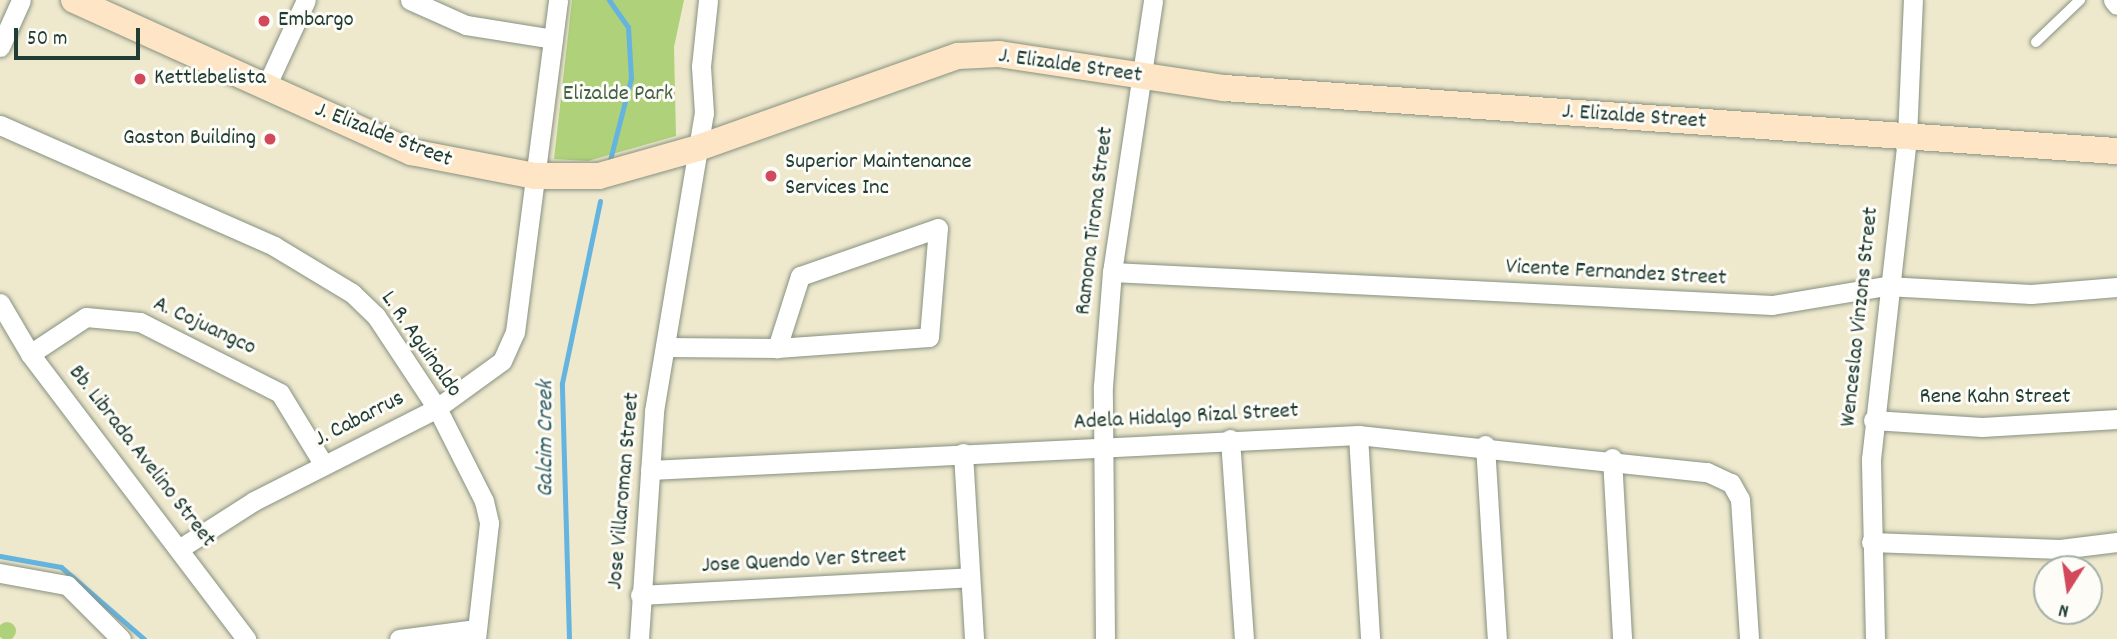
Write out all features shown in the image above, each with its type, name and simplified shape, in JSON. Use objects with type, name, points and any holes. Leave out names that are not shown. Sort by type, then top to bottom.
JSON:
[{"type":"street","points":[[0,47],[21,0]]},
{"type":"street","name":"J. Elizalde Street","points":[[75,0],[265,89],[411,152],[534,176],[599,176],[698,148],[958,56],[999,54],[1141,69],[1313,95],[2117,151]]},
{"type":"street","points":[[265,89],[306,0]]},
{"type":"street","points":[[410,0],[466,25],[553,39]]},
{"type":"street","name":"J. Cabarrus","points":[[181,547],[324,465],[437,408],[485,379],[506,351],[515,331],[558,0]]},
{"type":"street","name":"Jose Villaroman Street","points":[[639,639],[650,470],[666,347],[698,148],[708,0]]},
{"type":"street","name":"Ramona Tirona Street","points":[[1105,639],[1100,446],[1103,386],[1112,272],[1153,0]]},
{"type":"street","name":"Wenceslao Vinzons Street","points":[[1875,639],[1871,542],[1873,420],[1886,286],[1907,136],[1913,0]]},
{"type":"street","points":[[2113,0],[2117,5]]},
{"type":"street","name":"L. R. Aguinaldo","points":[[0,125],[312,266],[376,316],[437,408],[489,523],[476,634]]},
{"type":"street","points":[[666,347],[777,348],[929,337],[938,228],[800,276],[777,348]]},
{"type":"street","name":"Vicente Fernandez Street","points":[[1112,272],[1772,305],[1886,286],[2031,294],[2117,287]]},
{"type":"street","name":"Bb. Librada Avelino Street","points":[[0,303],[30,354],[181,547],[246,639]]},
{"type":"street","name":"A. Cojuangco","points":[[30,354],[86,317],[140,322],[280,393],[324,465]]},
{"type":"street","name":"Rene Kahn Street","points":[[1873,420],[1982,427],[2117,419]]},
{"type":"street","points":[[1358,435],[1370,639]]},
{"type":"street","name":"Adela Hidalgo Rizal Street","points":[[650,470],[1230,439],[1358,435],[1612,458],[1723,478],[1740,499],[1749,639]]},
{"type":"street","points":[[1230,439],[1244,639]]},
{"type":"street","points":[[1485,445],[1497,639]]},
{"type":"street","points":[[963,453],[974,639]]},
{"type":"street","points":[[1612,458],[1622,639]]},
{"type":"street","points":[[1871,542],[2060,549],[2117,542]]},
{"type":"street","points":[[0,573],[39,577],[74,590],[121,639]]},
{"type":"street","name":"Jose Quendo Ver Street","points":[[640,595],[970,577]]},
{"type":"street","points":[[399,639],[476,634]]},
{"type":"lane","points":[[2036,42],[2080,0]]},
{"type":"green space","name":"Elizalde Park","points":[[572,0],[684,0],[674,47],[676,136],[588,161],[554,159]]},
{"type":"green space","points":[[7,622],[13,625],[16,631],[13,637],[7,640],[1,637],[-2,631],[1,625]]},
{"type":"waterway","name":"Galcim Creek","points":[[609,0],[628,27],[631,78],[610,160]]},
{"type":"waterway","name":"Galcim Creek","points":[[569,639],[562,383],[600,201]]},
{"type":"waterway","name":"Galcim Creek","points":[[0,556],[61,567],[144,639]]},
{"type":"place","name":"Embargo","points":[[264,21]]},
{"type":"place","name":"Kettlebelista","points":[[140,79]]},
{"type":"place","name":"Gaston Building","points":[[270,139]]},
{"type":"place","name":"Superior Maintenance Services Inc","points":[[771,176]]}]
